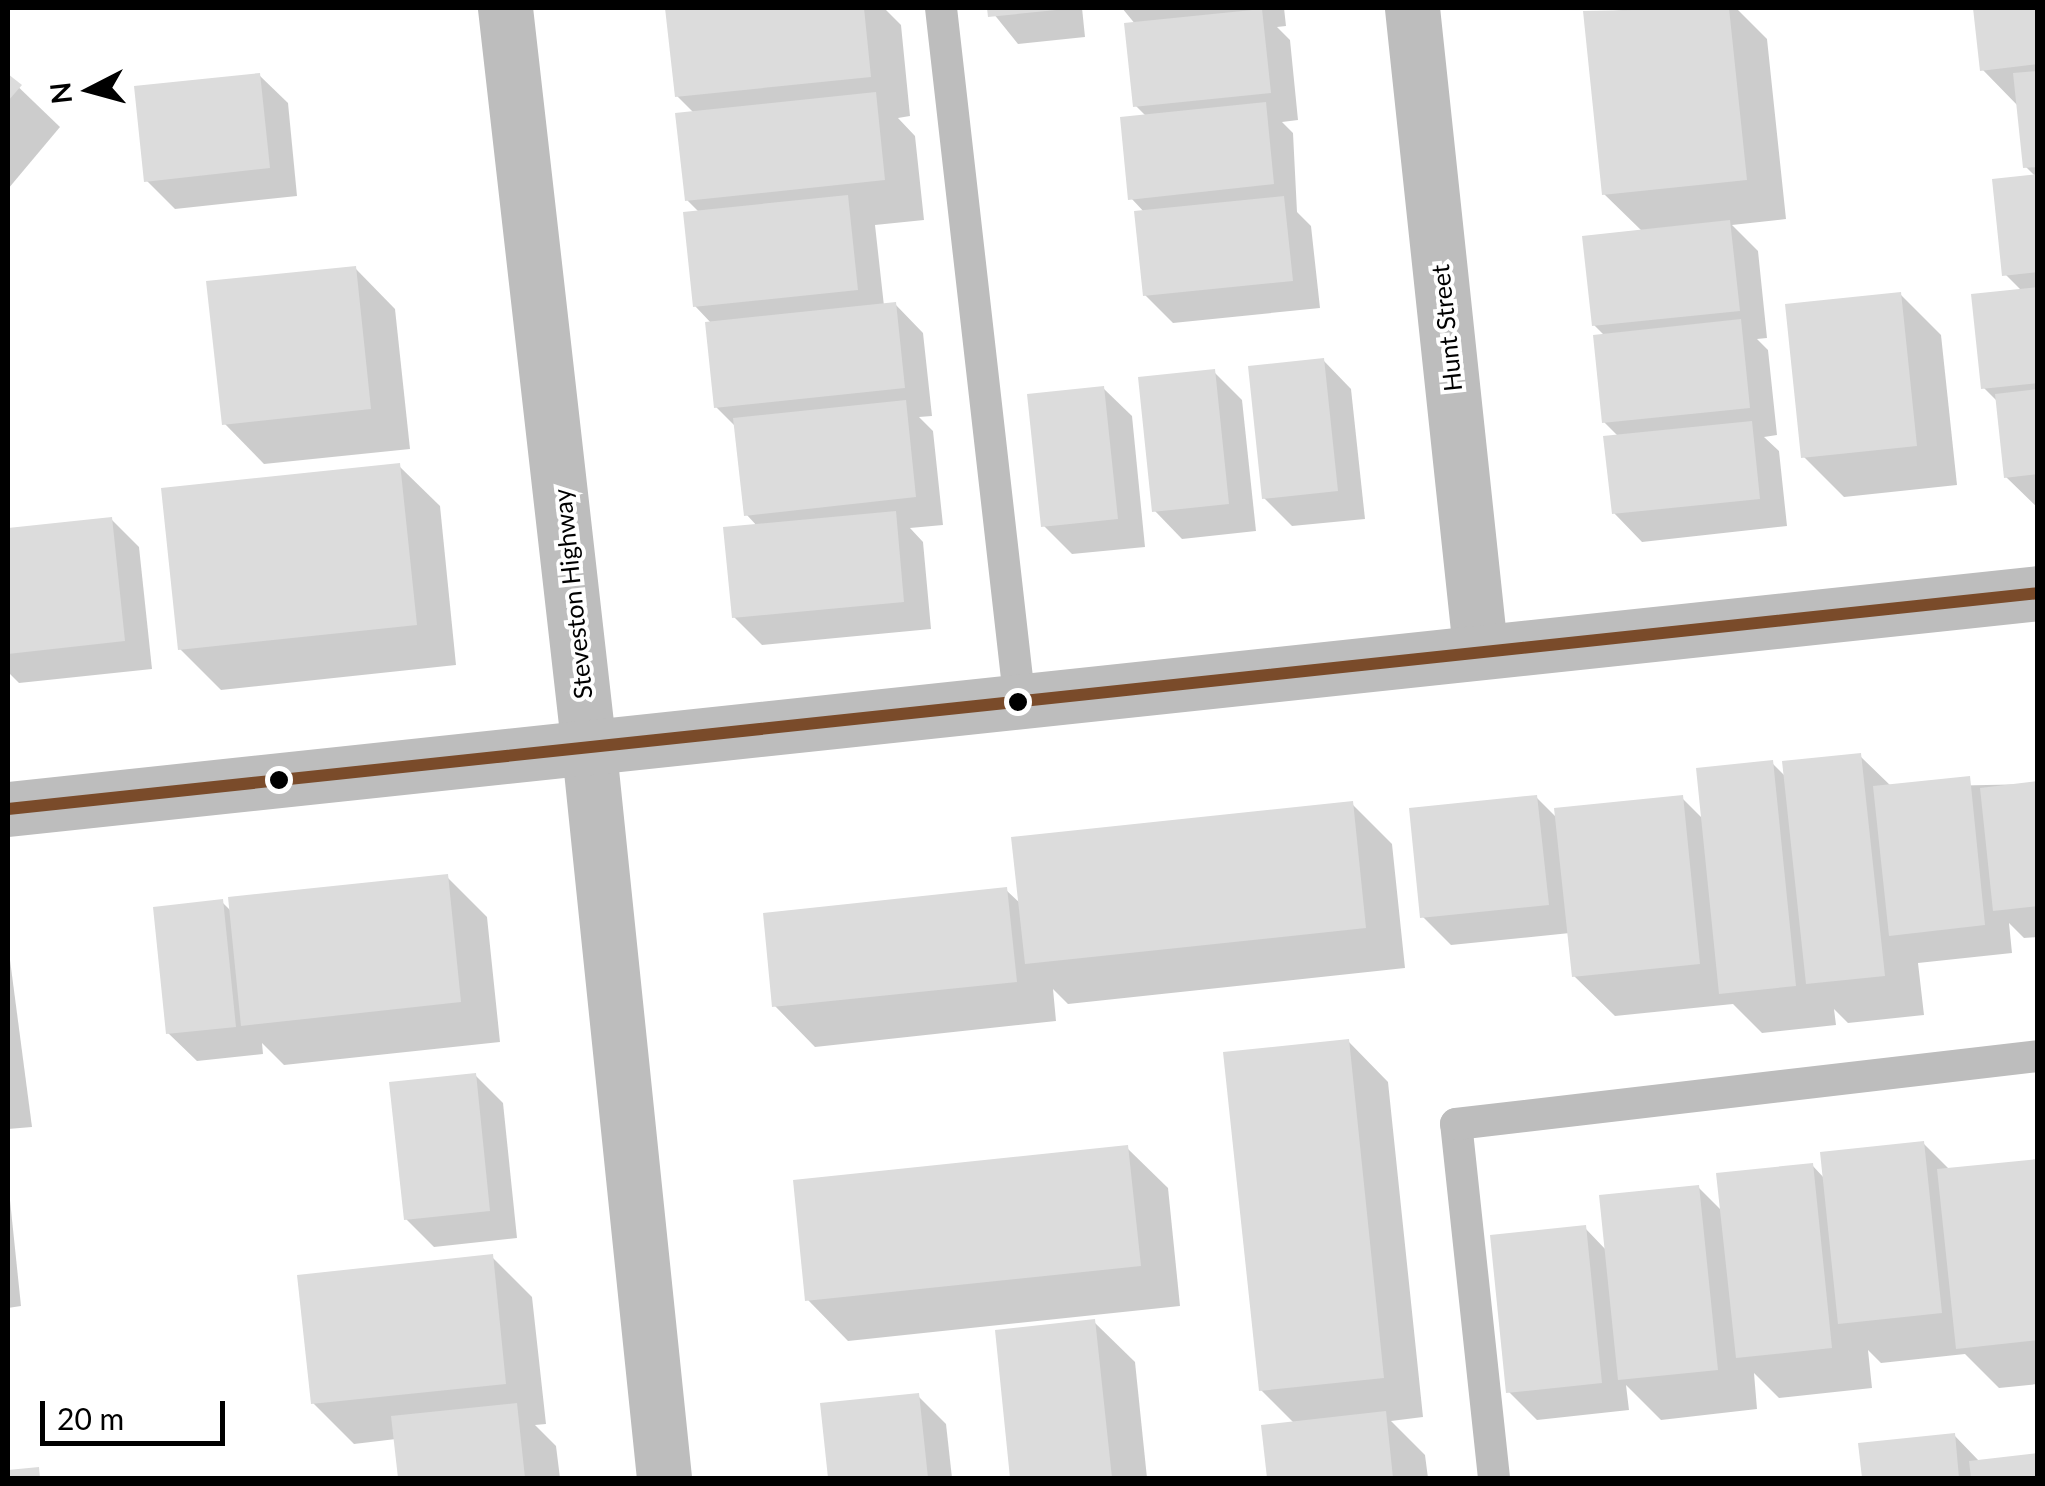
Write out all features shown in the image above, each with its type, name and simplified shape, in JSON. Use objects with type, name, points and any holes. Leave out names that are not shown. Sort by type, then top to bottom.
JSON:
[{"type":"street","name":"Steveston Highway","points":[[506,8],[588,741],[664,1478]]},
{"type":"street","name":"Hunt Street","points":[[1412,8],[1480,649]]},
{"type":"street","points":[[8,809],[588,741],[2038,592]]},
{"type":"lane","points":[[942,8],[1020,696]]},
{"type":"lane","points":[[1494,1478],[1456,1124],[2038,1056]]},
{"type":"building","points":[[665,8],[864,8],[871,77],[675,97]]},
{"type":"building","points":[[987,8],[1055,8],[1056,10],[988,17]]},
{"type":"building","points":[[1729,8],[1747,180],[1602,195],[1583,11]]},
{"type":"building","points":[[1973,8],[2038,8],[2038,64],[1980,71]]},
{"type":"building","points":[[1262,9],[1271,93],[1133,107],[1124,23]]},
{"type":"building","points":[[2038,71],[2038,167],[2023,168],[2013,73]]},
{"type":"building","points":[[260,73],[270,168],[144,182],[134,86]]},
{"type":"building","points":[[8,74],[22,85],[8,101]]},
{"type":"building","points":[[876,92],[885,180],[685,201],[675,113]]},
{"type":"building","points":[[1266,102],[1274,184],[1128,200],[1120,117]]},
{"type":"building","points":[[2038,174],[2038,272],[2002,276],[1992,179]]},
{"type":"building","points":[[848,195],[858,290],[693,307],[683,212]]},
{"type":"building","points":[[1284,196],[1293,281],[1143,296],[1134,211]]},
{"type":"building","points":[[1730,220],[1740,311],[1592,326],[1582,236]]},
{"type":"building","points":[[356,266],[371,409],[222,425],[206,281]]},
{"type":"building","points":[[2038,287],[2038,383],[1981,389],[1971,294]]},
{"type":"building","points":[[1901,292],[1917,446],[1801,458],[1785,304]]},
{"type":"building","points":[[896,302],[905,388],[714,408],[705,322]]},
{"type":"building","points":[[1741,319],[1750,408],[1602,423],[1593,335]]},
{"type":"building","points":[[1324,358],[1338,491],[1262,499],[1248,366]]},
{"type":"building","points":[[1215,369],[1229,504],[1152,512],[1138,377]]},
{"type":"building","points":[[1104,386],[1118,519],[1041,527],[1027,394]]},
{"type":"building","points":[[2038,389],[2038,474],[2004,478],[1995,394]]},
{"type":"building","points":[[906,400],[916,497],[744,516],[733,418]]},
{"type":"building","points":[[1752,421],[1760,499],[1612,514],[1603,436]]},
{"type":"building","points":[[400,463],[417,625],[178,650],[161,488]]},
{"type":"building","points":[[896,511],[904,602],[732,618],[723,527]]},
{"type":"building","points":[[112,517],[125,641],[8,654],[8,528]]},
{"type":"building","points":[[1861,753],[1885,976],[1806,984],[1782,761]]},
{"type":"building","points":[[1773,760],[1796,986],[1719,994],[1696,768]]},
{"type":"building","points":[[1970,776],[1985,925],[1889,936],[1873,786]]},
{"type":"building","points":[[2038,781],[2038,906],[1993,911],[1980,788]]},
{"type":"building","points":[[1537,795],[1549,905],[1420,918],[1409,808]]},
{"type":"building","points":[[1683,795],[1700,964],[1572,977],[1554,808]]},
{"type":"building","points":[[1353,801],[1366,928],[1025,964],[1011,837]]},
{"type":"building","points":[[448,874],[461,1002],[241,1026],[228,897]]},
{"type":"building","points":[[1007,887],[1017,982],[772,1007],[763,913]]},
{"type":"building","points":[[223,899],[236,1027],[166,1034],[153,907]]},
{"type":"building","points":[[1349,1039],[1384,1378],[1259,1391],[1223,1052]]},
{"type":"building","points":[[476,1073],[490,1211],[404,1220],[389,1082]]},
{"type":"building","points":[[1924,1141],[1942,1313],[1838,1324],[1820,1152]]},
{"type":"building","points":[[1128,1145],[1141,1266],[805,1301],[793,1180]]},
{"type":"building","points":[[2038,1159],[2038,1340],[1956,1349],[1937,1169]]},
{"type":"building","points":[[1813,1163],[1832,1348],[1736,1358],[1716,1173]]},
{"type":"building","points":[[1699,1185],[1718,1370],[1618,1380],[1599,1195]]},
{"type":"building","points":[[1586,1225],[1602,1383],[1506,1393],[1490,1235]]},
{"type":"building","points":[[493,1254],[506,1384],[311,1404],[297,1275]]},
{"type":"building","points":[[1095,1319],[1112,1478],[1010,1478],[995,1330]]},
{"type":"building","points":[[919,1393],[928,1478],[828,1478],[820,1403]]},
{"type":"building","points":[[517,1403],[525,1478],[398,1478],[391,1416]]},
{"type":"building","points":[[1386,1411],[1393,1478],[1267,1478],[1261,1425]]},
{"type":"building","points":[[1955,1433],[1959,1478],[1862,1478],[1858,1443]]},
{"type":"building","points":[[2038,1453],[2038,1478],[1971,1478],[1969,1461]]},
{"type":"building","points":[[39,1467],[40,1478],[8,1478],[8,1470]]},
{"type":"transit line","points":[[8,809],[2038,593]]}]
